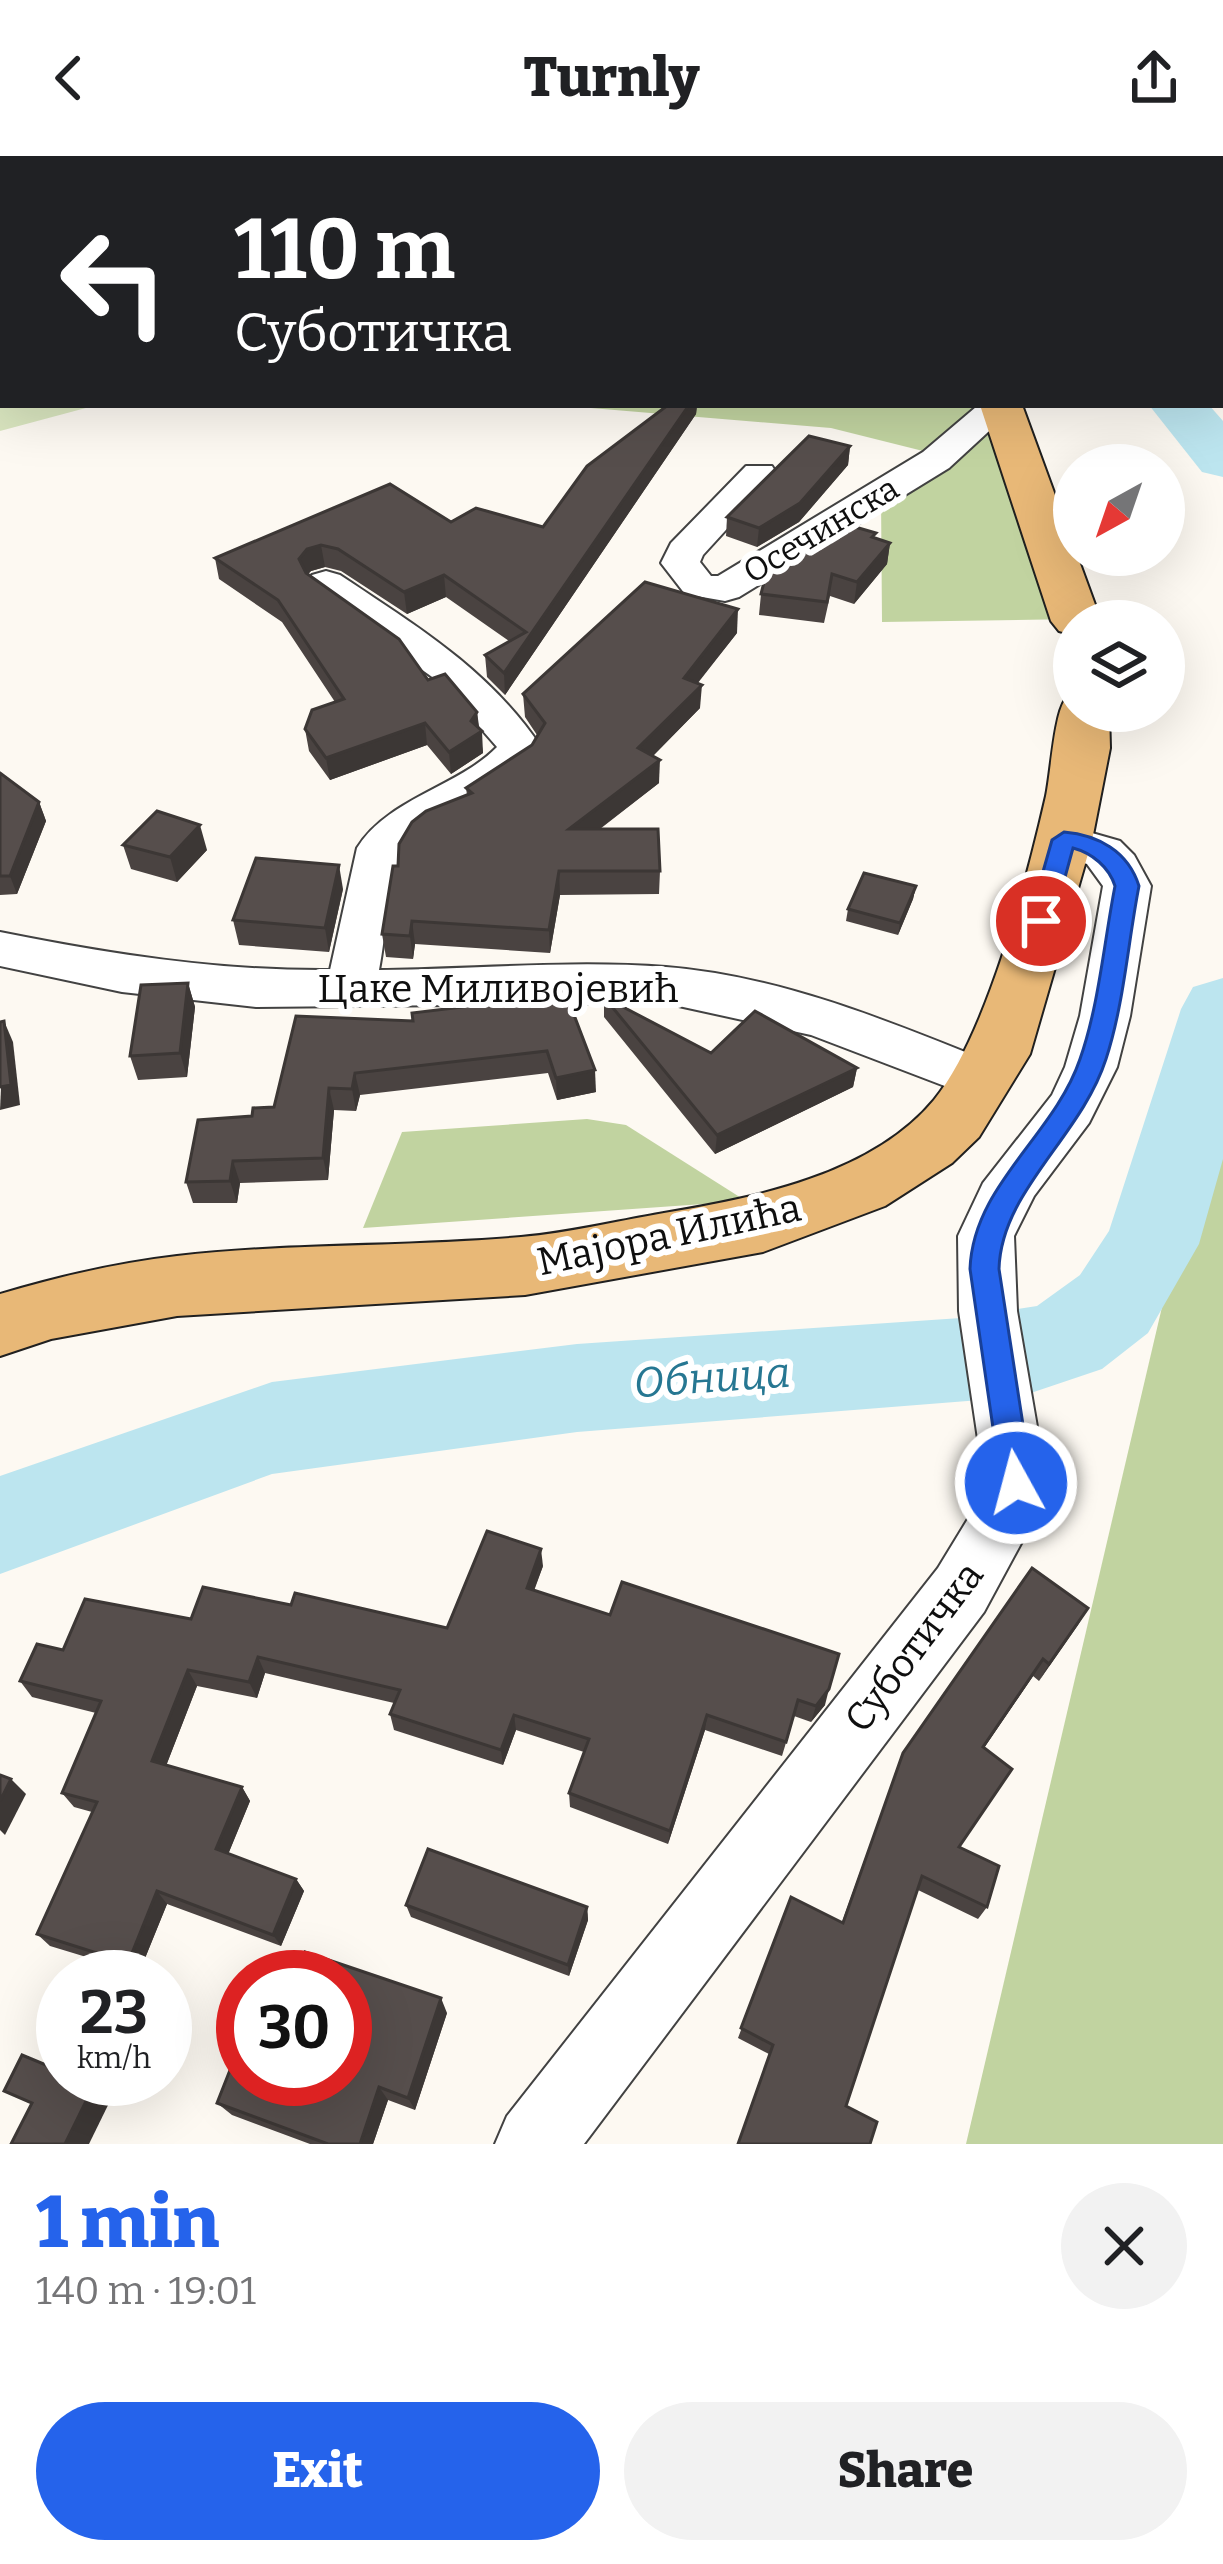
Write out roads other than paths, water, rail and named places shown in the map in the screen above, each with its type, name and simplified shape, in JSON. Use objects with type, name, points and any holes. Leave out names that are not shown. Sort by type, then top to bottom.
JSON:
[{"type":"main road","points":[[1002,408],[1069,600]]},
{"type":"main road","name":"Мајора Илића","points":[[0,1325],[51,1309],[177,1286],[525,1266],[763,1224],[861,1186],[906,1160],[956,1119],[999,1054],[1024,986],[1064,840],[1083,732]]},
{"type":"street","name":"Осечинска","points":[[760,474],[685,550],[680,563],[699,586],[724,589],[936,460],[1000,408]]},
{"type":"street","points":[[326,583],[454,671],[520,747],[514,759],[409,823],[380,848],[350,991]]},
{"type":"street","name":"Суботичка","points":[[535,2144],[962,1590],[1006,1512],[1016,1483],[1014,1454],[985,1269],[986,1238],[994,1216],[1066,1119],[1094,1058],[1127,886],[1114,860],[1083,842],[1064,840]]},
{"type":"street","name":"Цаке Миливојевић","points":[[0,949],[144,976],[256,989],[665,985],[730,992],[827,1021],[984,1081]]},
{"type":"waterway","name":"Обница","points":[[1180,408],[1223,459]]},
{"type":"waterway","name":"Обница","points":[[0,1525],[272,1428],[577,1388],[961,1361],[1019,1354],[1067,1339],[1114,1304],[1152,1244],[1223,1009]]}]
